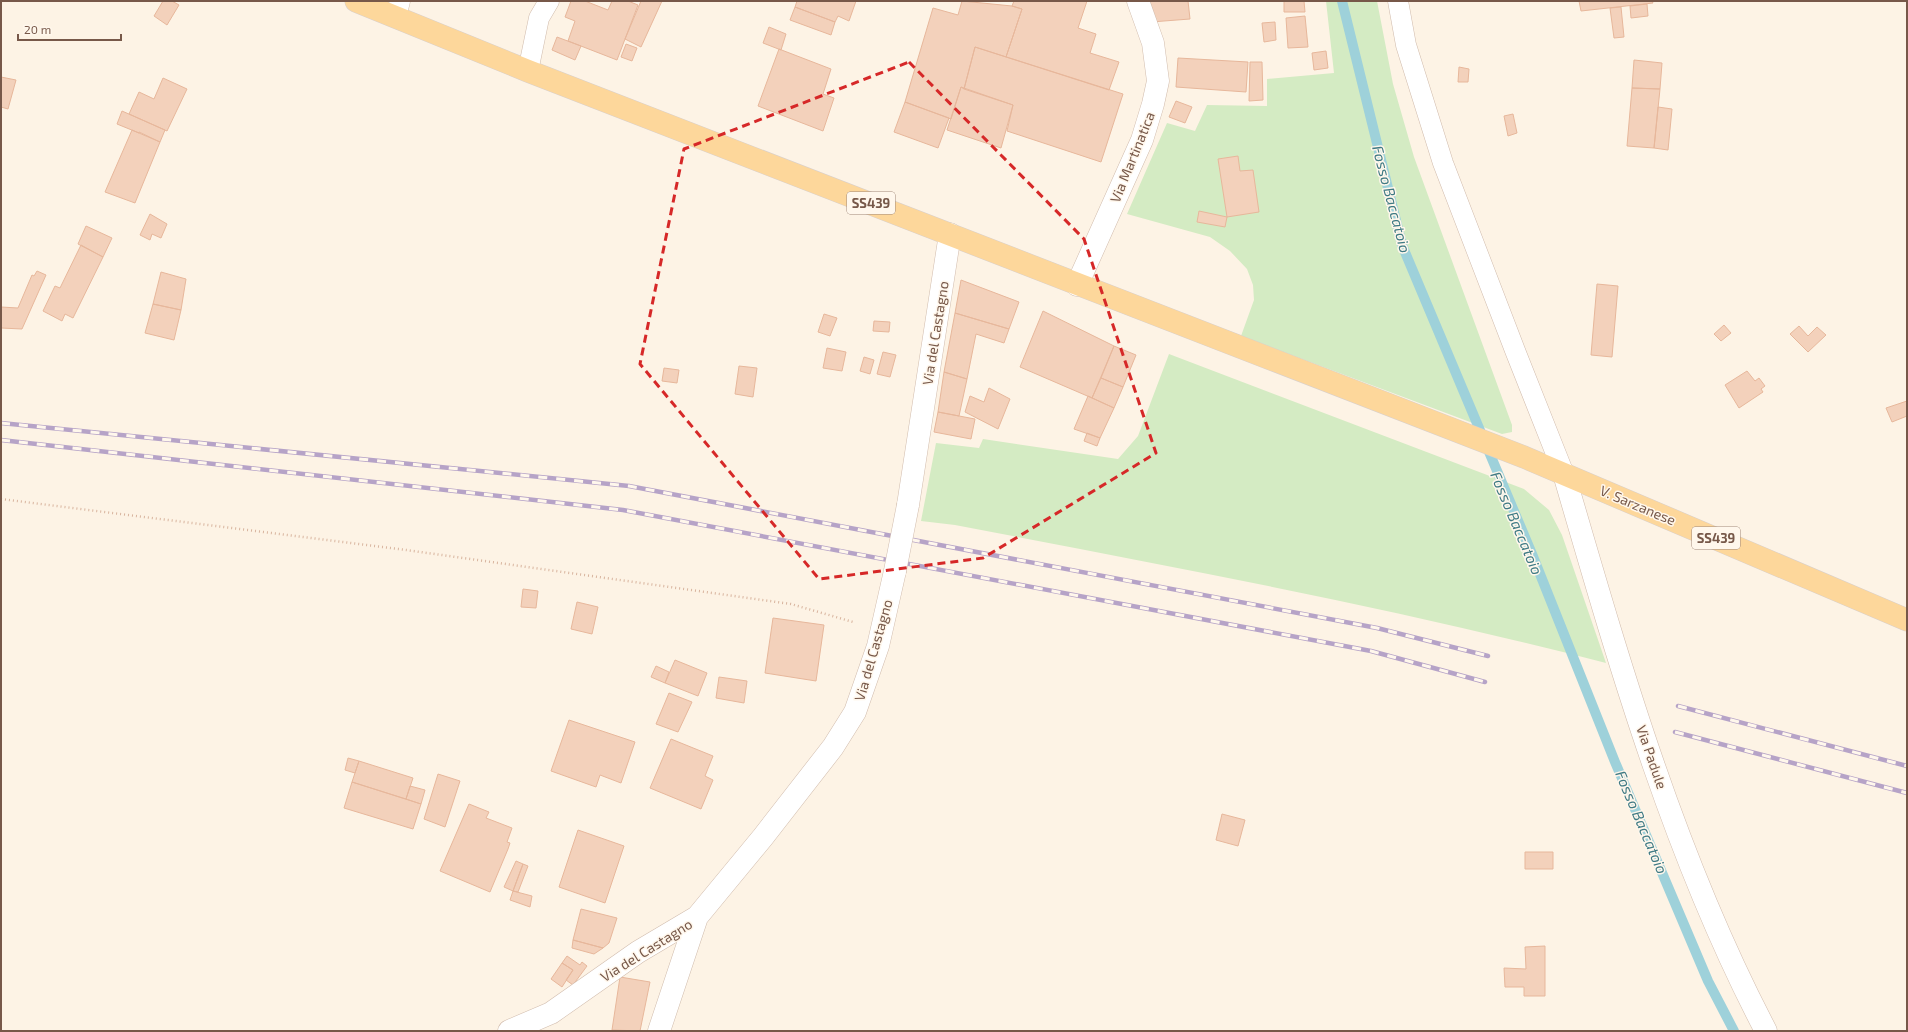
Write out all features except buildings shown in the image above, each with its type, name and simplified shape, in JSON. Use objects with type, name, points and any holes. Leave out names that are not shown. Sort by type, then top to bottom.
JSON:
[{"type":"main road","name":"SS439","points":[[356,1],[398,9],[528,71],[950,234],[1077,285]]},
{"type":"main road","name":"V. Sarzanese","points":[[1077,285],[1524,457],[1907,620]]},
{"type":"street","name":"Via Martinatica","points":[[1077,285],[1142,140],[1158,81],[1154,43],[1138,1]]},
{"type":"street","name":"Via del Castagno","points":[[509,1031],[551,1013],[638,952],[698,917],[833,747],[855,712],[878,646],[908,505],[950,234]]},
{"type":"street","name":"Via Padule","points":[[1564,474],[1620,665],[1678,833],[1738,977],[1766,1031]]},
{"type":"street","points":[[659,1031],[698,917]]},
{"type":"lane","points":[[528,71],[539,18],[549,1]]},
{"type":"lane","points":[[1398,1],[1406,45],[1443,163],[1564,474]]},
{"type":"path","points":[[1,500],[406,550],[791,604],[853,622],[878,646]]},
{"type":"highlighted area","points":[[909,62],[1084,239],[1156,453],[983,558],[819,579],[640,364],[684,149]]},
{"type":"green space","points":[[1326,1],[1377,1],[1393,84],[1414,157],[1512,425],[1512,432],[1502,434],[1241,336],[1254,300],[1253,285],[1247,269],[1230,251],[1210,237],[1127,214],[1167,123],[1195,131],[1207,105],[1267,106],[1267,79],[1334,73]]},
{"type":"green space","points":[[1169,354],[1524,489],[1549,510],[1562,535],[1606,663],[1444,624],[1282,589],[955,525],[921,521],[936,443],[979,448],[983,439],[1118,459],[1138,436]]},
{"type":"waterway","name":"Fosso Baccatoio","points":[[1342,1],[1402,245],[1532,554],[1615,762],[1708,981],[1734,1031]]},
{"type":"railway","points":[[1,423],[629,486],[1377,628],[1488,656]]},
{"type":"railway","points":[[1,440],[623,510],[1371,651],[1485,682]]},
{"type":"railway","points":[[1678,706],[1907,766]]},
{"type":"railway","points":[[1675,732],[1907,793]]}]
